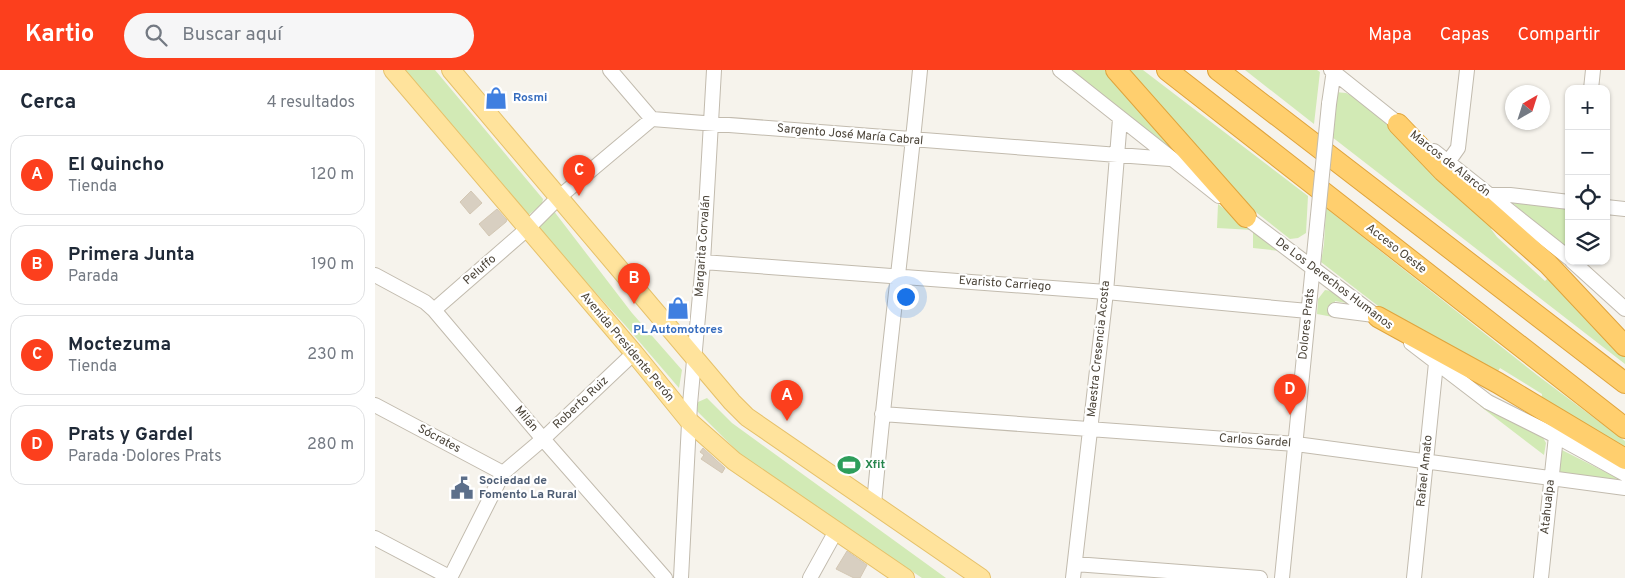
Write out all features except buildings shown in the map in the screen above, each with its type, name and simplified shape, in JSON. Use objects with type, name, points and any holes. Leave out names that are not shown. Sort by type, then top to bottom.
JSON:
[{"type":"highway","points":[[1116,70],[1246,217]]},
{"type":"highway","name":"Acceso Oeste","points":[[1167,70],[1625,428]]},
{"type":"highway","points":[[1218,70],[1625,383]]},
{"type":"highway","points":[[1398,124],[1443,171],[1548,264],[1625,346]]},
{"type":"highway","points":[[1376,316],[1498,383],[1625,459]]},
{"type":"main road","name":"Avenida Presidente Perón","points":[[393,70],[690,422],[734,461],[905,578]]},
{"type":"main road","points":[[451,70],[732,402],[747,417],[981,578]]},
{"type":"street","points":[[558,198],[652,120],[610,70]]},
{"type":"street","name":"Margarita Corvalán","points":[[681,578],[714,70]]},
{"type":"street","points":[[874,504],[919,70]]},
{"type":"street","name":"De Los Derechos Humanos","points":[[1060,70],[1170,159],[1489,402],[1625,474]]},
{"type":"street","points":[[1448,162],[1458,148],[1467,70]]},
{"type":"street","points":[[1591,85],[1593,70]]},
{"type":"street","name":"Marcos de Alarcón","points":[[1333,71],[1565,255]]},
{"type":"street","name":"Dolores Prats","points":[[1282,578],[1307,311],[1333,71]]},
{"type":"street","name":"Maestra Cresencia Acosta","points":[[1074,571],[1106,292],[1120,119]]},
{"type":"street","name":"Sargento José María Cabral","points":[[652,120],[1170,159]]},
{"type":"street","points":[[1490,195],[1510,195],[1565,202]]},
{"type":"street","name":"Peluffo","points":[[433,310],[527,229],[558,198]]},
{"type":"street","points":[[1610,207],[1625,209]]},
{"type":"street","name":"Evaristo Carriego","points":[[703,262],[1106,292],[1307,311]]},
{"type":"street","points":[[1576,265],[1625,309]]},
{"type":"street","name":"Milán","points":[[375,275],[425,302],[433,310],[665,578]]},
{"type":"street","points":[[1335,310],[1376,316]]},
{"type":"street","name":"Roberto Ruiz","points":[[450,578],[503,473],[543,439],[634,354]]},
{"type":"street","name":"Rafael Amato","points":[[1414,578],[1436,363]]},
{"type":"street","name":"Sócrates","points":[[375,405],[503,473]]},
{"type":"street","name":"Carlos Gardel","points":[[882,414],[1296,444],[1625,488]]},
{"type":"street","name":"Atahualpa","points":[[1541,578],[1556,436]]},
{"type":"street","points":[[810,578],[836,531]]},
{"type":"street","points":[[375,538],[450,578]]},
{"type":"street","points":[[1074,571],[1260,578]]},
{"type":"green space","points":[[405,70],[435,70],[543,199],[542,204],[526,217]]},
{"type":"green space","points":[[1071,70],[1111,70],[1209,181]]},
{"type":"green space","points":[[1123,70],[1143,70],[1308,196],[1306,233],[1298,238],[1290,239],[1248,206]]},
{"type":"green space","points":[[1245,70],[1317,70],[1320,72],[1314,124]]},
{"type":"green space","points":[[1335,92],[1346,93],[1356,98],[1407,139],[1495,224],[1491,229],[1497,237],[1545,281],[1548,278],[1625,354],[1625,364],[1332,137]]},
{"type":"green space","points":[[1509,200],[1565,207],[1565,247]]},
{"type":"green space","points":[[1218,204],[1252,230],[1217,228]]},
{"type":"green space","points":[[1326,208],[1537,375],[1625,441],[1625,452],[1541,403],[1542,394],[1500,368],[1497,373],[1382,309],[1321,262]]},
{"type":"green space","points":[[553,210],[632,313],[682,370],[679,388],[625,325],[534,225]]},
{"type":"green space","points":[[1253,231],[1280,251],[1253,248]]},
{"type":"green space","points":[[1325,290],[1332,291],[1352,304],[1335,301],[1333,317],[1317,314],[1318,299]]},
{"type":"green space","points":[[707,398],[732,423],[946,578],[922,578],[743,457],[697,411],[698,402]]},
{"type":"green space","points":[[1487,404],[1541,434],[1546,443],[1544,455],[1480,406]]},
{"type":"green space","points":[[1560,449],[1623,481],[1559,473]]},
{"type":"place","name":"Rosmi","points":[[496,98]]},
{"type":"place","name":"Moctezuma","points":[[579,196]]},
{"type":"place","name":"Primera Junta","points":[[634,304]]},
{"type":"place","name":"PL Automotores","points":[[678,308]]},
{"type":"place","name":"Prats y Gardel","points":[[1290,415]]},
{"type":"place","name":"El Quincho","points":[[787,421]]},
{"type":"place","name":"Xfit","points":[[849,465]]},
{"type":"place","name":"Sociedad de Fomento La Rural","points":[[462,488]]}]
